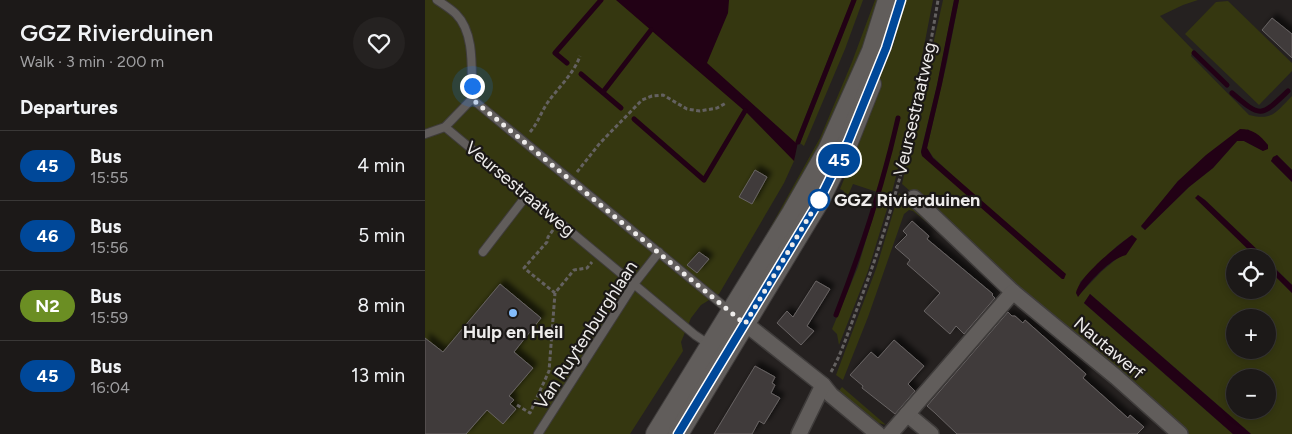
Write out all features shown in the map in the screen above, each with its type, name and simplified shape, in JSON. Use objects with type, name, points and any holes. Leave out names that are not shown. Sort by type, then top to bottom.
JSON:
[{"type":"main road","points":[[678,434],[728,335],[730,311],[792,213],[828,150],[871,51],[888,0]]},
{"type":"main road","points":[[656,434],[728,335],[819,201],[848,142],[886,48],[901,0]]},
{"type":"street","name":"Nautawerf","points":[[914,198],[1013,292],[1116,378],[1179,434]]},
{"type":"street","points":[[890,434],[907,414],[953,369],[961,352],[1013,292]]},
{"type":"street","points":[[730,311],[728,335],[823,385],[831,395],[879,434]]},
{"type":"street","points":[[799,434],[823,385]]},
{"type":"street","points":[[907,414],[931,434]]},
{"type":"lane","points":[[425,134],[445,127],[472,99],[471,47],[466,32],[457,14],[437,0]]},
{"type":"lane","points":[[472,99],[730,311]]},
{"type":"lane","name":"Veursestraatweg","points":[[445,127],[695,335],[728,335]]},
{"type":"lane","points":[[483,252],[527,195]]},
{"type":"lane","name":"Van Ruytenburghlaan","points":[[538,434],[634,284],[659,252]]},
{"type":"path","name":"Veursestraatweg","points":[[823,385],[834,367],[870,274],[898,184],[912,130],[938,0]]},
{"type":"path","points":[[523,141],[536,125],[547,103],[577,65],[580,56]]},
{"type":"path","points":[[571,180],[600,143],[642,100],[652,96],[663,95],[687,109],[700,111],[717,108],[726,103]]},
{"type":"path","points":[[555,293],[524,268],[547,242],[548,236],[559,222]]},
{"type":"path","points":[[517,405],[530,413],[549,371],[555,293],[574,270],[587,268],[598,254]]},
{"type":"path","points":[[539,394],[559,403]]},
{"type":"green space","points":[[425,0],[852,0],[798,135],[794,161],[784,183],[719,294],[701,305],[691,318],[681,342],[683,351],[630,434],[425,434]]},
{"type":"green space","points":[[856,0],[863,0],[845,49],[804,146],[800,143]]},
{"type":"green space","points":[[875,0],[882,0],[825,141],[734,293],[820,138],[852,62]]},
{"type":"green space","points":[[906,0],[933,0],[907,134],[891,196],[868,271],[839,345],[837,334],[832,329],[858,267],[880,193],[853,184],[844,205],[840,203],[844,191],[840,189],[859,143],[876,87],[893,46]]},
{"type":"green space","points":[[943,0],[954,0],[937,85],[921,151],[922,155],[1062,279],[933,157],[927,148],[959,0],[1198,0],[1160,16],[1193,50],[1191,56],[1249,115],[1257,117],[1269,116],[1278,111],[1292,96],[1292,170],[1277,155],[1271,161],[1292,182],[1292,285],[1276,269],[1276,249],[1257,249],[1205,200],[1198,195],[1196,198],[1248,249],[1226,249],[1226,299],[1276,299],[1276,277],[1292,293],[1292,434],[1251,434],[1234,419],[1276,419],[1276,369],[1226,369],[1226,412],[1090,294],[1084,303],[1233,434],[1188,434],[902,184]],"holes":[[[1248,129],[1263,151],[1244,141],[1237,141],[1213,168],[1189,187],[1145,230],[1141,227],[1178,181]],[[1132,235],[1120,256],[1102,271],[1078,296],[1080,282],[1117,246]]]},
{"type":"green space","points":[[1228,1],[1292,63],[1292,71],[1259,105],[1185,34],[1216,2]]},
{"type":"green space","points":[[899,193],[940,228],[937,231],[913,211],[909,210],[904,214],[868,317],[843,380],[836,375],[876,269]]},
{"type":"green space","points":[[842,387],[886,425],[875,422],[838,392]]},
{"type":"shaded area","points":[[616,0],[729,0],[728,13],[707,63],[796,143],[798,142],[794,161],[747,113]]},
{"type":"shaded area","points":[[954,0],[959,0],[927,148],[933,158],[1066,274],[1064,279],[922,156],[921,152]]},
{"type":"shaded area","points":[[1240,129],[1256,133],[1268,145],[1268,149],[1263,151],[1244,141],[1237,141],[1213,168],[1189,187],[1145,230],[1141,226],[1178,181],[1206,155]]},
{"type":"shaded area","points":[[1277,155],[1292,170],[1292,182],[1271,161]]},
{"type":"shaded area","points":[[1198,195],[1205,200],[1257,249],[1248,249],[1195,198]]},
{"type":"shaded area","points":[[1132,235],[1137,239],[1126,255],[1106,266],[1078,297],[1076,293],[1084,278],[1100,261]]},
{"type":"shaded area","points":[[1276,270],[1292,285],[1292,293],[1276,277]]},
{"type":"shaded area","points":[[1090,294],[1226,412],[1226,419],[1234,419],[1251,434],[1233,434],[1084,303]]},
{"type":"building","points":[[1272,18],[1292,34],[1292,58],[1262,30]]},
{"type":"building","points":[[755,170],[767,177],[752,204],[739,197]]},
{"type":"building","points":[[912,221],[929,236],[927,239],[993,294],[995,298],[964,334],[956,326],[950,334],[924,311],[940,293],[907,264],[910,260],[895,247],[907,235],[903,231]]},
{"type":"building","points":[[699,252],[709,259],[697,273],[687,265]]},
{"type":"building","points":[[816,281],[830,289],[807,326],[814,331],[801,345],[777,323],[787,311],[793,317]]},
{"type":"building","points":[[500,284],[541,318],[514,352],[533,368],[509,396],[514,400],[510,404],[516,409],[503,424],[487,410],[466,434],[425,434],[425,338],[443,352]]},
{"type":"building","points":[[1008,312],[1023,323],[1025,320],[1086,374],[1083,378],[1128,418],[1130,415],[1144,427],[1137,434],[957,434],[927,406]]},
{"type":"building","points":[[894,340],[924,366],[908,384],[915,391],[895,414],[862,388],[863,386],[850,375],[871,352],[878,358]]},
{"type":"building","points":[[755,366],[775,377],[772,383],[775,385],[771,393],[780,398],[764,424],[759,421],[752,434],[714,434]]},
{"type":"waterway","points":[[567,63],[555,53],[601,0]]},
{"type":"waterway","points":[[798,142],[854,0]]},
{"type":"waterway","points":[[603,92],[651,30]]},
{"type":"waterway","points":[[1194,53],[1227,85]]},
{"type":"waterway","points":[[581,74],[621,108]]},
{"type":"waterway","points":[[1232,93],[1249,107],[1261,111],[1272,106],[1288,91]]},
{"type":"waterway","points":[[634,119],[704,180],[745,111]]},
{"type":"waterway","points":[[836,315],[871,218],[898,118]]},
{"type":"bus line","name":"45","points":[[678,434],[819,201],[848,142],[886,48],[901,0]]},
{"type":"place","name":"GGZ Rivierduinen","points":[[819,200]]},
{"type":"place","name":"Hulp en Heil","points":[[513,313]]},
{"type":"route","points":[[472,86],[472,99],[745,324],[819,200]]}]
